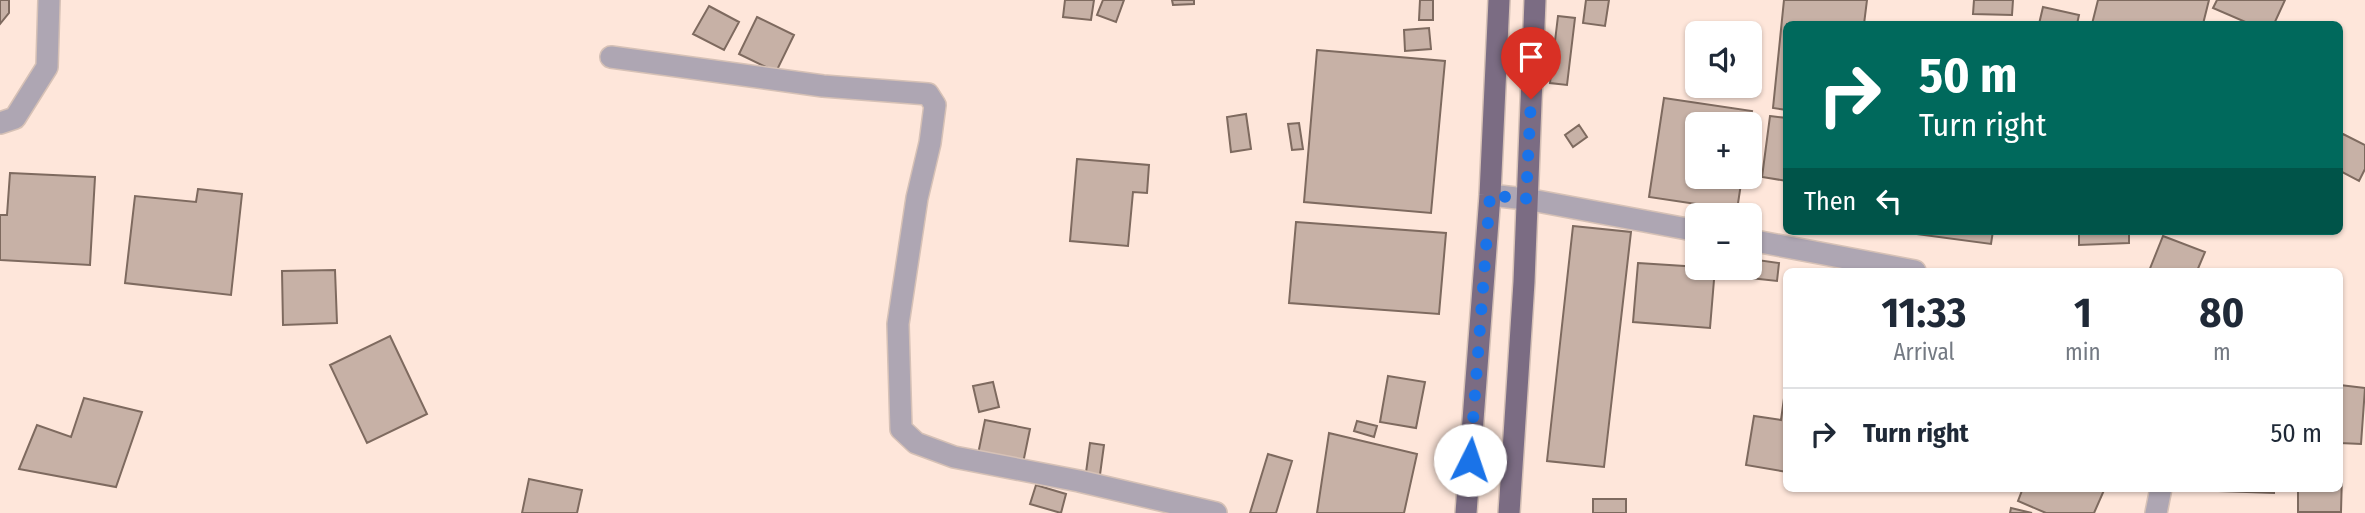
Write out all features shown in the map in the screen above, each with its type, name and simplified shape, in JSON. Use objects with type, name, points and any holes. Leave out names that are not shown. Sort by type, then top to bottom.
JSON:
[{"type":"main road","points":[[1466,513],[1490,195],[1499,0]]},
{"type":"main road","points":[[1509,513],[1524,282],[1535,0]]},
{"type":"street","points":[[0,123],[15,118],[47,67],[50,0]]},
{"type":"street","points":[[611,57],[823,86],[928,94],[935,105],[932,131],[917,198],[898,324],[901,429],[916,443],[954,457],[1079,481],[1216,513]]},
{"type":"street","points":[[1490,195],[1526,199],[1685,229]]},
{"type":"street","points":[[1762,242],[1899,268]]},
{"type":"street","points":[[2156,513],[2160,492]]},
{"type":"building","points":[[0,0],[9,0],[9,13],[0,24]]},
{"type":"building","points":[[1065,0],[1094,0],[1091,20],[1063,17]]},
{"type":"building","points":[[1103,0],[1124,0],[1116,22],[1097,15]]},
{"type":"building","points":[[1172,0],[1194,0],[1194,4],[1173,5]]},
{"type":"building","points":[[1420,0],[1433,0],[1433,20],[1419,20]]},
{"type":"building","points":[[1586,0],[1609,0],[1605,26],[1583,23]]},
{"type":"building","points":[[1784,0],[1867,0],[1864,21],[1783,21],[1783,109],[1773,108]]},
{"type":"building","points":[[1974,0],[2013,0],[2012,15],[1973,14]]},
{"type":"building","points":[[2098,0],[2209,0],[2204,21],[2093,21]]},
{"type":"building","points":[[2217,0],[2285,0],[2275,21],[2243,21],[2213,8]]},
{"type":"building","points":[[709,6],[739,22],[724,50],[693,34]]},
{"type":"building","points":[[2043,7],[2079,15],[2078,21],[2040,21]]},
{"type":"building","points":[[1558,16],[1575,18],[1567,85],[1550,83]]},
{"type":"building","points":[[757,17],[794,35],[776,72],[739,54]]},
{"type":"building","points":[[1429,28],[1431,49],[1405,51],[1404,30]]},
{"type":"building","points":[[1317,50],[1445,61],[1431,213],[1304,202]]},
{"type":"building","points":[[1664,98],[1752,111],[1685,112],[1685,189],[1740,189],[1738,203],[1690,203],[1649,197]]},
{"type":"building","points":[[1246,114],[1251,149],[1231,152],[1227,117]]},
{"type":"building","points":[[1770,116],[1783,118],[1783,180],[1762,177]]},
{"type":"building","points":[[1299,123],[1303,149],[1292,150],[1288,124]]},
{"type":"building","points":[[1579,125],[1587,137],[1573,147],[1565,135]]},
{"type":"building","points":[[2343,134],[2365,145],[2365,169],[2359,181],[2343,173]]},
{"type":"building","points":[[1077,159],[1149,165],[1147,193],[1133,192],[1128,246],[1070,241]]},
{"type":"building","points":[[10,173],[95,177],[90,265],[0,260],[0,215],[7,215]]},
{"type":"building","points":[[198,189],[242,194],[231,295],[125,283],[135,196],[196,202]]},
{"type":"building","points":[[1296,222],[1446,233],[1439,314],[1289,303]]},
{"type":"building","points":[[1573,226],[1631,232],[1604,467],[1547,461]]},
{"type":"building","points":[[1924,235],[1992,235],[1991,244]]},
{"type":"building","points":[[2079,235],[2129,235],[2129,243],[2079,245]]},
{"type":"building","points":[[2163,236],[2205,252],[2198,268],[2150,268]]},
{"type":"building","points":[[1762,261],[1779,263],[1777,281],[1762,279]]},
{"type":"building","points":[[1638,263],[1685,266],[1685,280],[1714,280],[1710,328],[1633,322]]},
{"type":"building","points":[[335,270],[337,323],[283,325],[282,271]]},
{"type":"building","points":[[390,336],[427,414],[367,443],[330,365]]},
{"type":"building","points":[[1388,376],[1425,382],[1416,428],[1380,422]]},
{"type":"building","points":[[993,382],[999,407],[979,412],[973,386]]},
{"type":"building","points":[[2343,385],[2365,388],[2361,444],[2343,443]]},
{"type":"building","points":[[84,398],[142,412],[116,487],[19,469],[37,425],[71,437]]},
{"type":"building","points":[[1783,406],[1783,471],[1746,465],[1754,416],[1781,420]]},
{"type":"building","points":[[985,420],[1030,429],[1022,468],[977,459]]},
{"type":"building","points":[[1357,421],[1377,426],[1374,437],[1354,431]]},
{"type":"building","points":[[1329,433],[1417,454],[1404,513],[1317,513]]},
{"type":"building","points":[[1090,443],[1104,445],[1099,482],[1085,480]]},
{"type":"building","points":[[1268,454],[1292,461],[1276,513],[1250,513]]},
{"type":"building","points":[[529,479],[582,490],[577,513],[522,513]]},
{"type":"building","points":[[1036,485],[1066,494],[1061,513],[1030,504]]},
{"type":"building","points":[[2021,492],[2103,492],[2094,513],[2046,513],[2018,501]]},
{"type":"building","points":[[2298,492],[2342,492],[2341,512],[2298,512]]},
{"type":"building","points":[[1593,499],[1626,499],[1626,513],[1593,513]]},
{"type":"building","points":[[2011,508],[2032,513],[2010,513]]},
{"type":"route","points":[[1470,460],[1490,195],[1526,199],[1531,99]]}]
